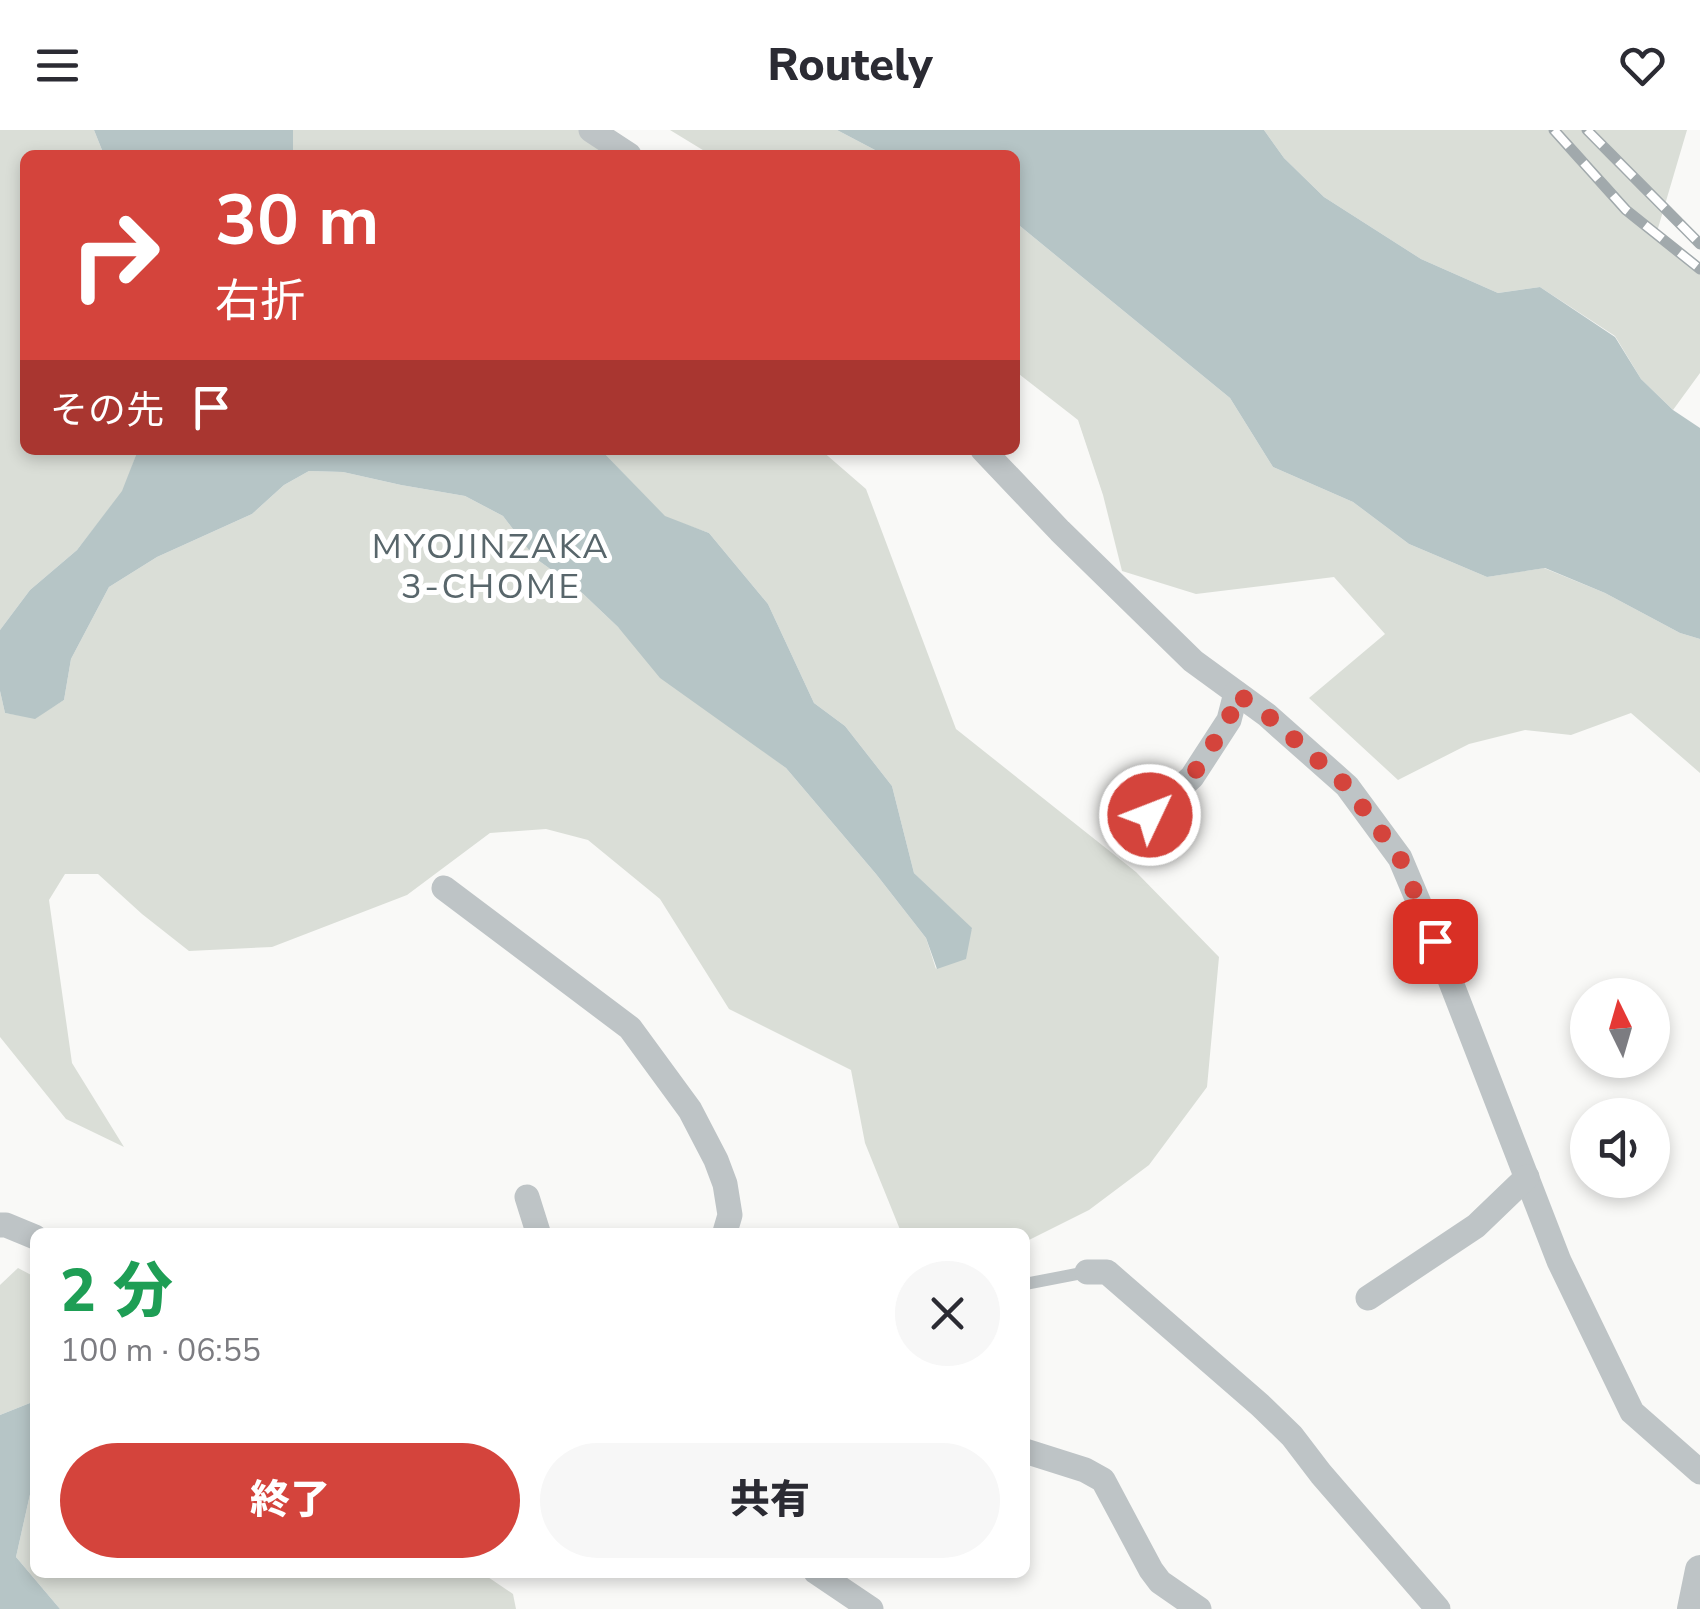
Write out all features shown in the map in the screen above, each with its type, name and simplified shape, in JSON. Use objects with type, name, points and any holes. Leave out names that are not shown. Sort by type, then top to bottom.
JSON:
[{"type":"street","points":[[591,130],[621,150]]},
{"type":"street","points":[[988,455],[1192,661],[1267,715],[1347,786],[1400,858],[1559,1260],[1632,1412],[1700,1472]]},
{"type":"street","points":[[1150,815],[1192,776],[1229,720],[1236,693]]},
{"type":"street","points":[[444,888],[630,1028],[690,1110],[716,1160],[730,1215],[726,1228]]},
{"type":"street","points":[[1368,1298],[1476,1226],[1526,1177]]},
{"type":"street","points":[[527,1197],[537,1228]]},
{"type":"street","points":[[2,1223],[30,1235]]},
{"type":"street","points":[[1087,1272],[1107,1272],[1260,1405],[1292,1436],[1438,1609]]},
{"type":"street","points":[[1030,1453],[1086,1470],[1103,1480],[1151,1570],[1160,1582],[1199,1609]]},
{"type":"street","points":[[1692,1609],[1700,1570]]},
{"type":"street","points":[[825,1578],[871,1609]]},
{"type":"lane","points":[[1030,1283],[1087,1272]]},
{"type":"shaded area","points":[[0,130],[94,130],[102,150],[20,150],[20,455],[136,455],[123,491],[77,550],[30,590],[0,630]]},
{"type":"shaded area","points":[[94,130],[293,130],[293,150],[102,150]]},
{"type":"shaded area","points":[[293,130],[608,130],[605,150],[293,150]]},
{"type":"shaded area","points":[[670,130],[837,130],[875,150],[703,150]]},
{"type":"shaded area","points":[[837,130],[1264,130],[1284,158],[1324,197],[1421,259],[1498,293],[1540,287],[1615,337],[1641,379],[1673,410],[1700,428],[1700,639],[1545,568],[1487,577],[1409,544],[1353,502],[1273,467],[1230,398],[1020,226],[1020,150],[875,150]]},
{"type":"shaded area","points":[[1264,130],[1687,130],[1656,235],[1700,271],[1700,373],[1673,410],[1641,379],[1615,336],[1540,287],[1498,293],[1421,259],[1324,197],[1284,158]]},
{"type":"shaded area","points":[[1020,226],[1230,398],[1273,467],[1353,502],[1409,544],[1487,577],[1544,568],[1700,639],[1700,773],[1631,713],[1571,735],[1525,730],[1469,744],[1398,780],[1309,698],[1385,634],[1334,577],[1196,594],[1122,571],[1103,495],[1078,420],[1020,375]]},
{"type":"shaded area","points":[[136,455],[606,455],[665,516],[709,533],[768,604],[814,703],[845,726],[892,786],[914,873],[972,928],[966,959],[937,969],[926,938],[786,768],[660,678],[618,627],[578,589],[535,558],[503,516],[465,496],[343,472],[309,471],[284,485],[252,514],[157,557],[109,587],[71,659],[64,700],[35,719],[5,713],[0,691],[0,630],[30,590],[77,550],[122,491]]},
{"type":"shaded area","points":[[606,455],[827,455],[866,489],[956,729],[1136,872],[1219,957],[1207,1087],[1149,1165],[1089,1210],[1030,1240],[1030,1228],[899,1228],[865,1143],[851,1070],[729,1009],[660,899],[588,840],[546,829],[490,833],[407,895],[272,947],[189,951],[98,874],[65,874],[49,900],[72,1063],[124,1147],[66,1119],[0,1037],[0,691],[5,713],[35,718],[64,700],[71,659],[109,587],[157,557],[252,514],[284,485],[309,471],[343,472],[465,496],[503,516],[535,558],[578,589],[725,722],[786,768],[926,938],[936,969],[972,929],[914,873],[892,786],[845,726],[814,703],[768,604],[709,533],[665,517]]},
{"type":"shaded area","points":[[18,1268],[30,1274],[30,1403],[0,1415],[0,1285]]},
{"type":"shaded area","points":[[30,1403],[30,1494],[16,1557],[60,1609],[0,1609],[0,1415]]},
{"type":"shaded area","points":[[30,1494],[30,1574],[16,1557]]},
{"type":"shaded area","points":[[34,1578],[489,1578],[513,1594],[516,1609],[60,1609]]},
{"type":"railway","points":[[1554,130],[1626,210],[1700,269]]},
{"type":"railway","points":[[1587,130],[1700,244]]},
{"type":"district","name":"MYOJINZAKA 3-CHOME","points":[[491,566]]},
{"type":"route","points":[[1150,815],[1192,776],[1229,720],[1236,693],[1267,715],[1347,786],[1400,858],[1435,941]]}]
